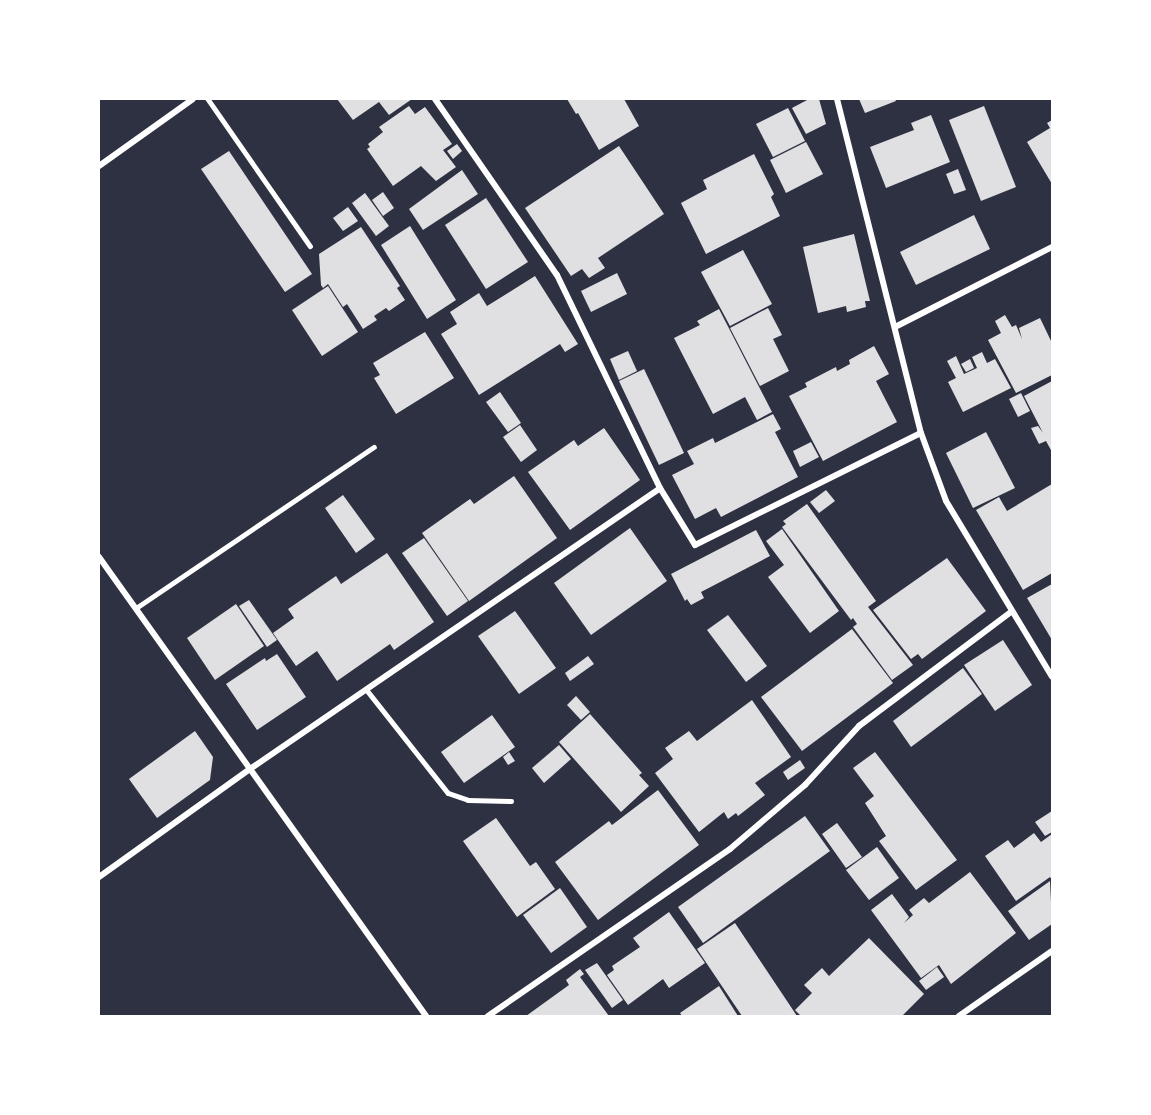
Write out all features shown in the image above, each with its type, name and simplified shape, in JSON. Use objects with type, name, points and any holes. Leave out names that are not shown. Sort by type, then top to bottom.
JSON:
[{"type":"street","points":[[99,166],[193,99]]},
{"type":"street","points":[[435,99],[557,275],[660,488],[695,545],[921,433]]},
{"type":"street","points":[[837,99],[921,433],[946,501],[1052,677]]},
{"type":"street","points":[[895,327],[1052,247]]},
{"type":"street","points":[[99,877],[250,769],[660,488]]},
{"type":"street","points":[[99,557],[426,1016]]},
{"type":"street","points":[[488,1016],[730,849],[805,785],[859,726],[1012,612]]},
{"type":"street","points":[[959,1016],[1052,951]]},
{"type":"lane","points":[[208,99],[310,246]]},
{"type":"lane","points":[[136,608],[374,447]]},
{"type":"lane","points":[[366,689],[448,793],[468,800],[511,801]]},
{"type":"building","points":[[337,99],[412,99],[389,115],[379,102],[353,120]]},
{"type":"building","points":[[567,99],[624,99],[639,126],[599,150],[578,113],[576,114]]},
{"type":"building","points":[[809,99],[819,99],[826,124],[806,134],[792,108]]},
{"type":"building","points":[[859,99],[895,99],[896,101],[865,113]]},
{"type":"building","points":[[409,106],[415,114],[425,107],[452,144],[443,150],[456,167],[436,181],[421,166],[393,186],[367,149],[370,147],[368,144],[383,132],[379,127]]},
{"type":"building","points":[[984,106],[1016,187],[981,201],[949,120]]},
{"type":"building","points":[[788,108],[805,141],[773,157],[756,124]]},
{"type":"building","points":[[931,115],[950,162],[886,188],[870,147],[914,130],[911,123]]},
{"type":"building","points":[[1052,120],[1052,184],[1027,142],[1050,128],[1047,123]]},
{"type":"building","points":[[806,142],[823,174],[786,193],[770,160]]},
{"type":"building","points":[[457,144],[462,151],[453,159],[447,151]]},
{"type":"building","points":[[619,146],[664,214],[598,258],[605,268],[589,278],[582,269],[571,276],[525,208]]},
{"type":"building","points":[[229,151],[312,274],[285,292],[201,169]]},
{"type":"building","points":[[754,154],[774,194],[771,197],[780,216],[706,254],[681,203],[707,189],[703,180]]},
{"type":"building","points":[[958,169],[966,190],[954,194],[946,174]]},
{"type":"building","points":[[462,170],[478,194],[423,230],[409,209]]},
{"type":"building","points":[[383,192],[394,208],[383,216],[372,200]]},
{"type":"building","points":[[365,193],[389,226],[376,236],[352,203]]},
{"type":"building","points":[[486,198],[528,262],[486,289],[445,225]]},
{"type":"building","points":[[348,207],[358,221],[343,231],[333,218]]},
{"type":"building","points":[[974,215],[990,249],[916,285],[900,252]]},
{"type":"building","points":[[410,226],[456,300],[427,319],[381,245]]},
{"type":"building","points":[[361,227],[400,286],[397,288],[405,300],[389,311],[386,308],[374,316],[377,320],[363,329],[347,304],[343,307],[328,284],[323,288],[321,285],[319,254]]},
{"type":"building","points":[[854,234],[870,301],[865,301],[866,307],[847,312],[846,306],[818,313],[803,247]]},
{"type":"building","points":[[743,250],[772,304],[730,326],[701,272]]},
{"type":"building","points":[[617,273],[627,294],[591,312],[581,291]]},
{"type":"building","points":[[535,276],[578,344],[565,352],[560,344],[479,395],[441,334],[457,324],[450,312],[479,293],[487,306]]},
{"type":"building","points":[[328,286],[358,332],[322,356],[292,310]]},
{"type":"building","points":[[768,308],[782,335],[773,339],[789,371],[760,386],[730,328]]},
{"type":"building","points":[[719,309],[772,412],[757,420],[745,397],[713,414],[674,338],[700,325],[697,321]]},
{"type":"building","points":[[1005,315],[1012,327],[1016,325],[1022,339],[1019,328],[1040,318],[1052,343],[1052,375],[1016,393],[988,340],[1001,333],[995,321]]},
{"type":"building","points":[[425,332],[454,378],[396,414],[374,378],[380,375],[373,363]]},
{"type":"building","points":[[874,346],[889,374],[876,381],[897,422],[823,461],[789,396],[807,387],[805,383],[836,367],[837,371],[850,364],[849,360]]},
{"type":"building","points":[[628,351],[637,371],[619,380],[610,359]]},
{"type":"building","points":[[982,352],[987,363],[995,359],[1011,388],[963,412],[948,382],[956,378],[947,361],[956,356],[964,374],[977,368],[972,357]]},
{"type":"building","points":[[970,359],[974,368],[966,372],[961,364]]},
{"type":"building","points":[[644,369],[684,453],[659,465],[619,381]]},
{"type":"building","points":[[1052,381],[1052,452],[1046,441],[1039,444],[1031,428],[1038,426],[1043,433],[1024,396]]},
{"type":"building","points":[[500,392],[521,423],[508,432],[486,402]]},
{"type":"building","points":[[1021,393],[1030,411],[1018,417],[1009,399]]},
{"type":"building","points":[[773,414],[781,429],[775,432],[798,477],[721,517],[716,508],[695,519],[672,475],[694,464],[687,451],[713,438],[715,443]]},
{"type":"building","points":[[520,425],[537,450],[521,462],[503,437]]},
{"type":"building","points":[[604,428],[640,480],[570,530],[528,472],[574,440],[578,446]]},
{"type":"building","points":[[986,432],[1015,488],[973,508],[946,453]]},
{"type":"building","points":[[811,442],[819,457],[800,467],[793,451]]},
{"type":"building","points":[[514,476],[557,538],[469,601],[422,533],[470,499],[474,504]]},
{"type":"building","points":[[1052,484],[1052,573],[1023,590],[976,510],[999,497],[1007,511]]},
{"type":"building","points":[[826,490],[835,501],[819,513],[810,502]]},
{"type":"building","points":[[343,495],[375,539],[356,553],[325,508]]},
{"type":"building","points":[[807,504],[876,601],[868,607],[913,665],[892,680],[853,627],[857,624],[853,618],[851,620],[782,527],[786,524],[783,521]]},
{"type":"building","points":[[630,528],[667,581],[591,635],[554,583]]},
{"type":"building","points":[[782,529],[839,611],[810,633],[768,577],[784,565],[766,541]]},
{"type":"building","points":[[756,530],[770,556],[701,592],[704,598],[691,605],[687,599],[685,601],[671,574]]},
{"type":"building","points":[[424,538],[468,601],[447,616],[402,553]]},
{"type":"building","points":[[387,553],[434,622],[394,650],[390,644],[337,681],[317,651],[296,666],[273,633],[294,618],[288,609],[336,576],[341,584]]},
{"type":"building","points":[[947,558],[986,611],[922,659],[918,654],[911,659],[873,610]]},
{"type":"building","points":[[1052,584],[1052,640],[1027,598]]},
{"type":"building","points":[[249,600],[277,640],[267,647],[239,606]]},
{"type":"building","points":[[236,604],[264,646],[215,680],[187,638]]},
{"type":"building","points":[[515,611],[556,668],[519,694],[478,636]]},
{"type":"building","points":[[728,615],[767,666],[746,682],[707,630]]},
{"type":"building","points":[[852,629],[893,683],[802,751],[761,697]]},
{"type":"building","points":[[1003,640],[1032,685],[995,711],[964,665]]},
{"type":"building","points":[[277,654],[306,697],[257,730],[226,684],[265,658],[266,661]]},
{"type":"building","points":[[588,656],[594,664],[570,681],[565,673]]},
{"type":"building","points":[[963,668],[982,694],[911,747],[893,721]]},
{"type":"building","points":[[576,696],[590,712],[581,720],[567,705]]},
{"type":"building","points":[[752,700],[791,757],[755,783],[765,795],[738,816],[736,813],[728,819],[724,812],[699,832],[655,773],[673,759],[665,748],[689,731],[697,741]]},
{"type":"building","points":[[590,714],[642,773],[639,775],[649,786],[621,812],[559,742]]},
{"type":"building","points":[[492,715],[515,747],[464,783],[441,752]]},
{"type":"building","points":[[195,731],[213,757],[210,780],[157,818],[129,779]]},
{"type":"building","points":[[559,745],[571,759],[544,783],[532,768]]},
{"type":"building","points":[[509,752],[515,761],[508,765],[503,757]]},
{"type":"building","points":[[875,752],[957,860],[916,890],[879,841],[886,836],[865,803],[874,796],[853,768]]},
{"type":"building","points":[[800,760],[805,768],[788,780],[783,772]]},
{"type":"building","points":[[658,790],[699,845],[598,920],[555,862],[609,821],[612,825]]},
{"type":"building","points":[[1052,811],[1052,832],[1045,836],[1035,822]]},
{"type":"building","points":[[805,816],[830,851],[703,943],[678,907]]},
{"type":"building","points":[[496,818],[530,866],[536,862],[555,889],[517,917],[463,841]]},
{"type":"building","points":[[837,823],[862,857],[846,868],[822,834]]},
{"type":"building","points":[[1034,833],[1041,842],[1052,834],[1052,880],[1050,877],[1016,901],[985,856],[1008,840],[1014,848]]},
{"type":"building","points":[[877,847],[899,878],[869,900],[846,870]]},
{"type":"building","points":[[970,872],[1016,933],[951,984],[939,965],[921,978],[871,910],[892,894],[909,917],[904,923],[913,915],[909,910],[924,898],[929,903]]},
{"type":"building","points":[[1050,881],[1052,924],[1029,940],[1008,911]]},
{"type":"building","points":[[560,888],[587,927],[551,953],[523,915]]},
{"type":"building","points":[[669,912],[705,963],[669,988],[663,979],[628,1005],[607,975],[614,970],[612,966],[640,947],[633,938]]},
{"type":"building","points":[[735,923],[797,1016],[742,1016],[697,949]]},
{"type":"building","points":[[869,938],[924,994],[902,1016],[801,1016],[795,1010],[812,993],[804,985],[822,968],[829,976]]},
{"type":"building","points":[[597,963],[623,1000],[612,1008],[585,970]]},
{"type":"building","points":[[937,967],[944,977],[926,990],[919,981]]},
{"type":"building","points":[[580,969],[584,974],[580,977],[609,1016],[526,1016],[569,985],[566,980]]},
{"type":"building","points":[[719,986],[738,1016],[682,1016],[680,1013]]}]
